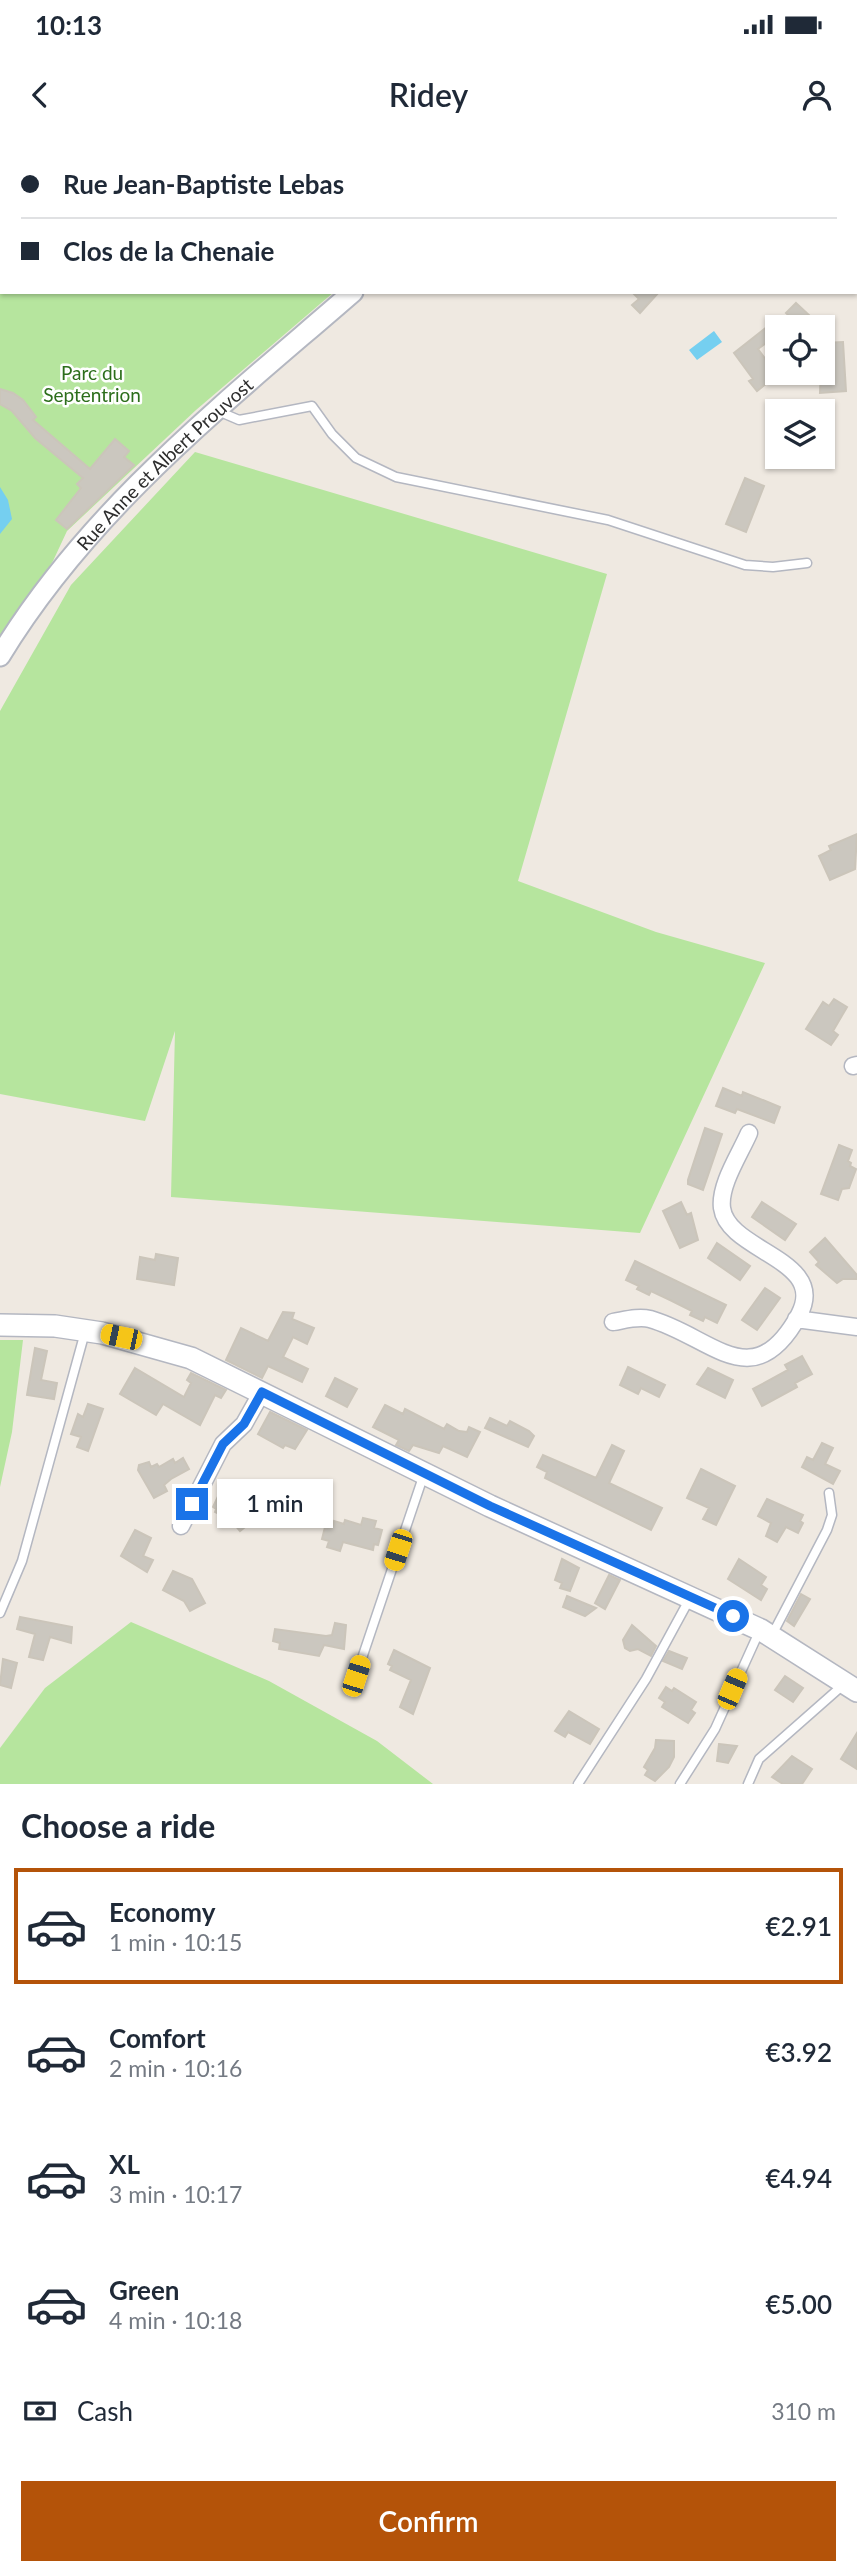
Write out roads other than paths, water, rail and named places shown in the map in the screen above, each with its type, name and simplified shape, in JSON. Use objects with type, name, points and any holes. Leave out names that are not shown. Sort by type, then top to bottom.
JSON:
[{"type":"main road","points":[[0,1325],[85,1330],[174,1352],[262,1392],[424,1474],[766,1633],[851,1687]]},
{"type":"street","name":"Rue Anne et Albert Prouvost","points":[[0,656],[41,594],[83,541],[143,476],[215,410],[351,294]]},
{"type":"street","points":[[613,1322],[640,1318],[653,1320],[723,1353],[747,1359],[767,1354],[796,1319],[804,1297],[797,1276],[733,1229],[722,1212],[724,1190],[749,1133]]},
{"type":"street","points":[[796,1319],[857,1327]]},
{"type":"street","points":[[181,1526],[223,1444],[244,1424],[262,1392]]},
{"type":"lane","points":[[215,410],[239,420],[312,406],[332,434],[356,458],[396,477],[608,520],[752,566],[807,563]]},
{"type":"lane","points":[[0,1614],[22,1561],[85,1330]]},
{"type":"lane","points":[[356,1676],[424,1474]]},
{"type":"lane","points":[[680,1784],[715,1729],[766,1633],[827,1530],[832,1515],[829,1493]]},
{"type":"lane","points":[[578,1784],[646,1679],[691,1598]]},
{"type":"lane","points":[[748,1784],[759,1759],[851,1687]]},
{"type":"water","points":[[714,331],[722,342],[697,360],[689,350]]},
{"type":"water","points":[[0,487],[8,500],[12,519],[0,534]]},
{"type":"park label","name":"Parc du Septentrion","points":[[92,383]]}]
